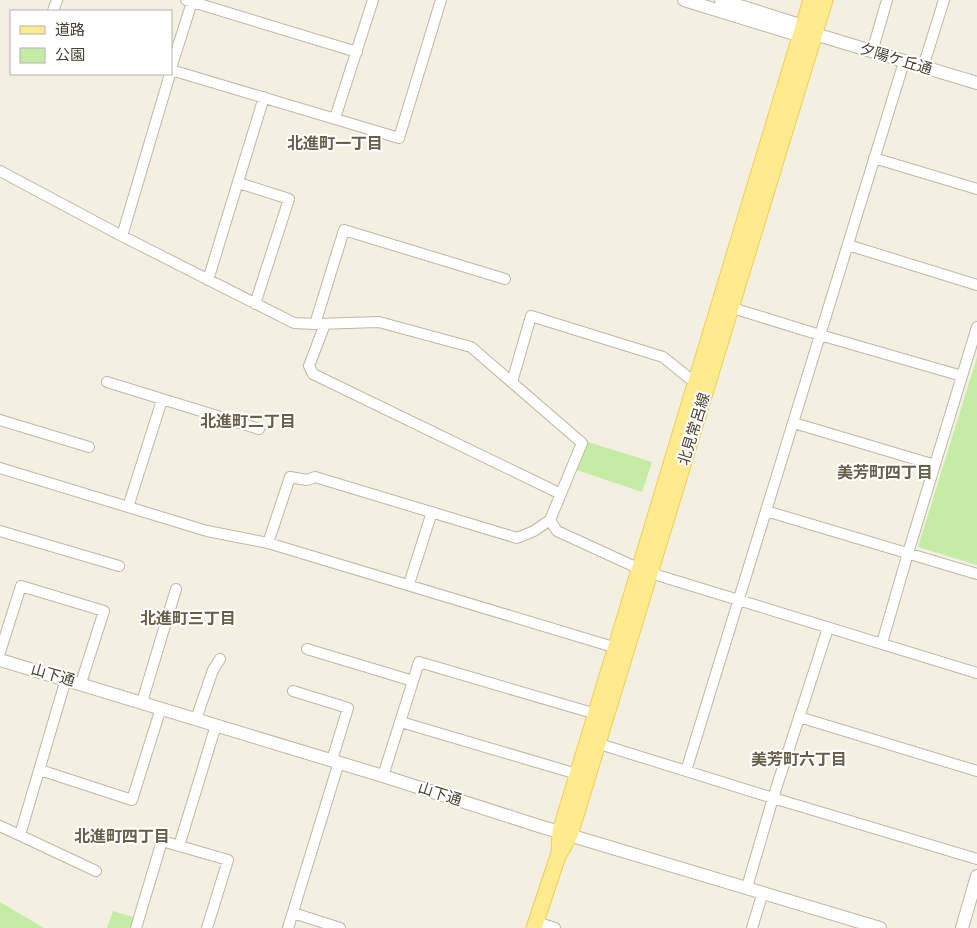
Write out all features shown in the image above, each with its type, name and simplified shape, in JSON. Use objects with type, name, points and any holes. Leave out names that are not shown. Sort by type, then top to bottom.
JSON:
[{"type":"main road","name":"北見常呂線","points":[[535,925],[593,742],[726,301],[806,32],[812,0]]},
{"type":"main road","name":"北見常呂線","points":[[806,32],[825,0]]},
{"type":"main road","name":"北見常呂線","points":[[565,833],[577,774],[593,742],[596,714],[621,649]]},
{"type":"street","points":[[335,118],[373,0]]},
{"type":"street","points":[[172,69],[398,138],[441,0]]},
{"type":"street","name":"夕陽ケ丘通","points":[[684,0],[806,32],[904,62],[976,79]]},
{"type":"street","name":"夕陽ケ丘通","points":[[721,0],[806,32]]},
{"type":"street","points":[[872,52],[887,0]]},
{"type":"street","points":[[923,67],[944,0]]},
{"type":"street","points":[[172,65],[189,1],[357,52]]},
{"type":"street","points":[[686,771],[904,62]]},
{"type":"street","points":[[122,236],[170,75]]},
{"type":"street","points":[[208,280],[264,97]]},
{"type":"street","points":[[874,158],[977,189]]},
{"type":"street","points":[[0,170],[122,236],[294,323],[379,322],[471,347],[582,443],[550,520],[534,531],[517,538],[315,477],[307,480],[290,477],[268,543]]},
{"type":"street","points":[[239,183],[289,199],[255,304]]},
{"type":"street","points":[[505,280],[344,230],[309,366],[313,374],[561,494]]},
{"type":"street","points":[[848,244],[977,286]]},
{"type":"street","points":[[726,301],[739,310],[820,336],[962,376]]},
{"type":"street","points":[[512,382],[531,316],[663,357],[701,383]]},
{"type":"street","points":[[882,643],[977,327]]},
{"type":"street","points":[[107,382],[259,429]]},
{"type":"street","points":[[128,507],[162,400]]},
{"type":"street","points":[[0,420],[89,447]]},
{"type":"street","points":[[794,423],[935,465]]},
{"type":"street","points":[[0,468],[207,531],[268,543],[409,584],[621,649]]},
{"type":"street","points":[[766,511],[977,574]]},
{"type":"street","points":[[409,584],[432,512]]},
{"type":"street","points":[[550,520],[557,532],[645,570],[977,673]]},
{"type":"street","points":[[0,531],[119,566]]},
{"type":"street","points":[[0,652],[21,586],[104,610],[81,683]]},
{"type":"street","points":[[142,702],[176,589]]},
{"type":"street","points":[[747,887],[773,798],[828,628]]},
{"type":"street","points":[[307,649],[413,680]]},
{"type":"street","points":[[196,719],[213,670],[220,659]]},
{"type":"street","name":"山下通","points":[[0,660],[81,683],[565,833],[880,928]]},
{"type":"street","points":[[383,776],[419,662],[596,714]]},
{"type":"street","points":[[20,835],[66,679]]},
{"type":"street","points":[[288,928],[336,761],[348,708],[293,691]]},
{"type":"street","points":[[40,770],[132,800],[161,708]]},
{"type":"street","points":[[799,717],[977,771]]},
{"type":"street","points":[[401,722],[577,774]]},
{"type":"street","points":[[179,846],[216,725]]},
{"type":"street","points":[[593,742],[977,859]]},
{"type":"street","points":[[0,826],[96,871]]},
{"type":"street","points":[[136,928],[162,840],[228,860],[207,928]]},
{"type":"street","points":[[962,928],[977,876]]},
{"type":"street","points":[[752,928],[763,892]]},
{"type":"street","points":[[293,913],[340,928]]},
{"type":"street","points":[[535,925],[555,928]]},
{"type":"green space","points":[[977,357],[977,565],[918,547]]},
{"type":"green space","points":[[588,442],[652,462],[642,492],[577,470]]},
{"type":"green space","points":[[0,902],[44,928],[0,928]]},
{"type":"green space","points":[[113,911],[136,918],[134,928],[107,928]]},
{"type":"district","name":"北進町一丁目","points":[[335,143]]},
{"type":"district","name":"北進町二丁目","points":[[248,421]]},
{"type":"district","name":"美芳町四丁目","points":[[885,472]]},
{"type":"district","name":"北進町三丁目","points":[[188,618]]},
{"type":"district","name":"美芳町六丁目","points":[[799,759]]},
{"type":"district","name":"北進町四丁目","points":[[122,836]]}]
